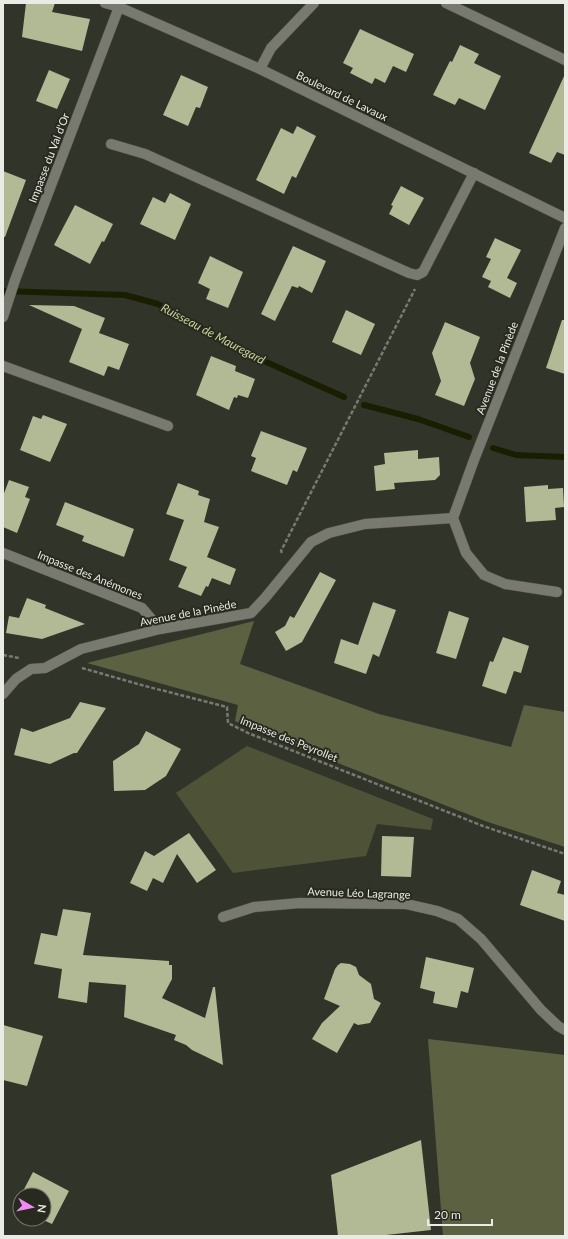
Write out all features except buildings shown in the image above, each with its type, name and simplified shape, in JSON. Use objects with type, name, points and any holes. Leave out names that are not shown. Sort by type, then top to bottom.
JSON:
[{"type":"street","name":"Boulevard de Lavaux","points":[[105,3],[119,7],[260,69],[565,218]]},
{"type":"street","points":[[260,69],[271,48],[314,3]]},
{"type":"street","points":[[446,3],[565,60]]},
{"type":"street","name":"Impasse du Val d'Or","points":[[3,317],[15,280],[119,7]]},
{"type":"street","points":[[111,144],[145,154],[409,273],[418,275],[423,272],[474,173]]},
{"type":"street","name":"Avenue de la Pinède","points":[[3,694],[16,679],[31,669],[46,668],[81,649],[160,629],[251,613],[311,542],[329,533],[365,524],[453,518],[486,427],[565,228]]},
{"type":"street","points":[[3,366],[168,426]]},
{"type":"street","points":[[453,518],[466,554],[484,575],[505,584],[557,592]]},
{"type":"street","name":"Impasse des Anémones","points":[[3,553],[142,608],[160,629]]},
{"type":"street","name":"Avenue Léo Lagrange","points":[[223,917],[254,907],[300,903],[406,904],[437,912],[458,919],[481,939],[541,1010],[558,1026],[565,1030]]},
{"type":"path","points":[[289,568],[281,550],[410,301],[416,287],[418,275]]},
{"type":"path","points":[[3,655],[25,659],[31,669]]},
{"type":"path","name":"Impasse des Peyrollet","points":[[80,667],[144,686],[226,707],[228,723],[248,733],[483,826],[565,854]]},
{"type":"green space","points":[[254,621],[240,664],[379,714],[511,747],[524,705],[565,712],[565,847],[485,821],[259,732],[235,721],[238,705],[87,663]]},
{"type":"green space","points":[[247,746],[433,819],[431,830],[377,824],[366,856],[233,873],[176,793]]},
{"type":"green space","points":[[428,1039],[565,1055],[565,1236],[443,1236]]},
{"type":"waterway","name":"Ruisseau de Mauregard","points":[[3,291],[125,295],[158,304],[235,348],[344,397]]},
{"type":"waterway","name":"Ruisseau de Mauregard","points":[[364,405],[418,419],[469,437]]},
{"type":"waterway","name":"Ruisseau de Mauregard","points":[[493,448],[516,455],[565,457]]}]
